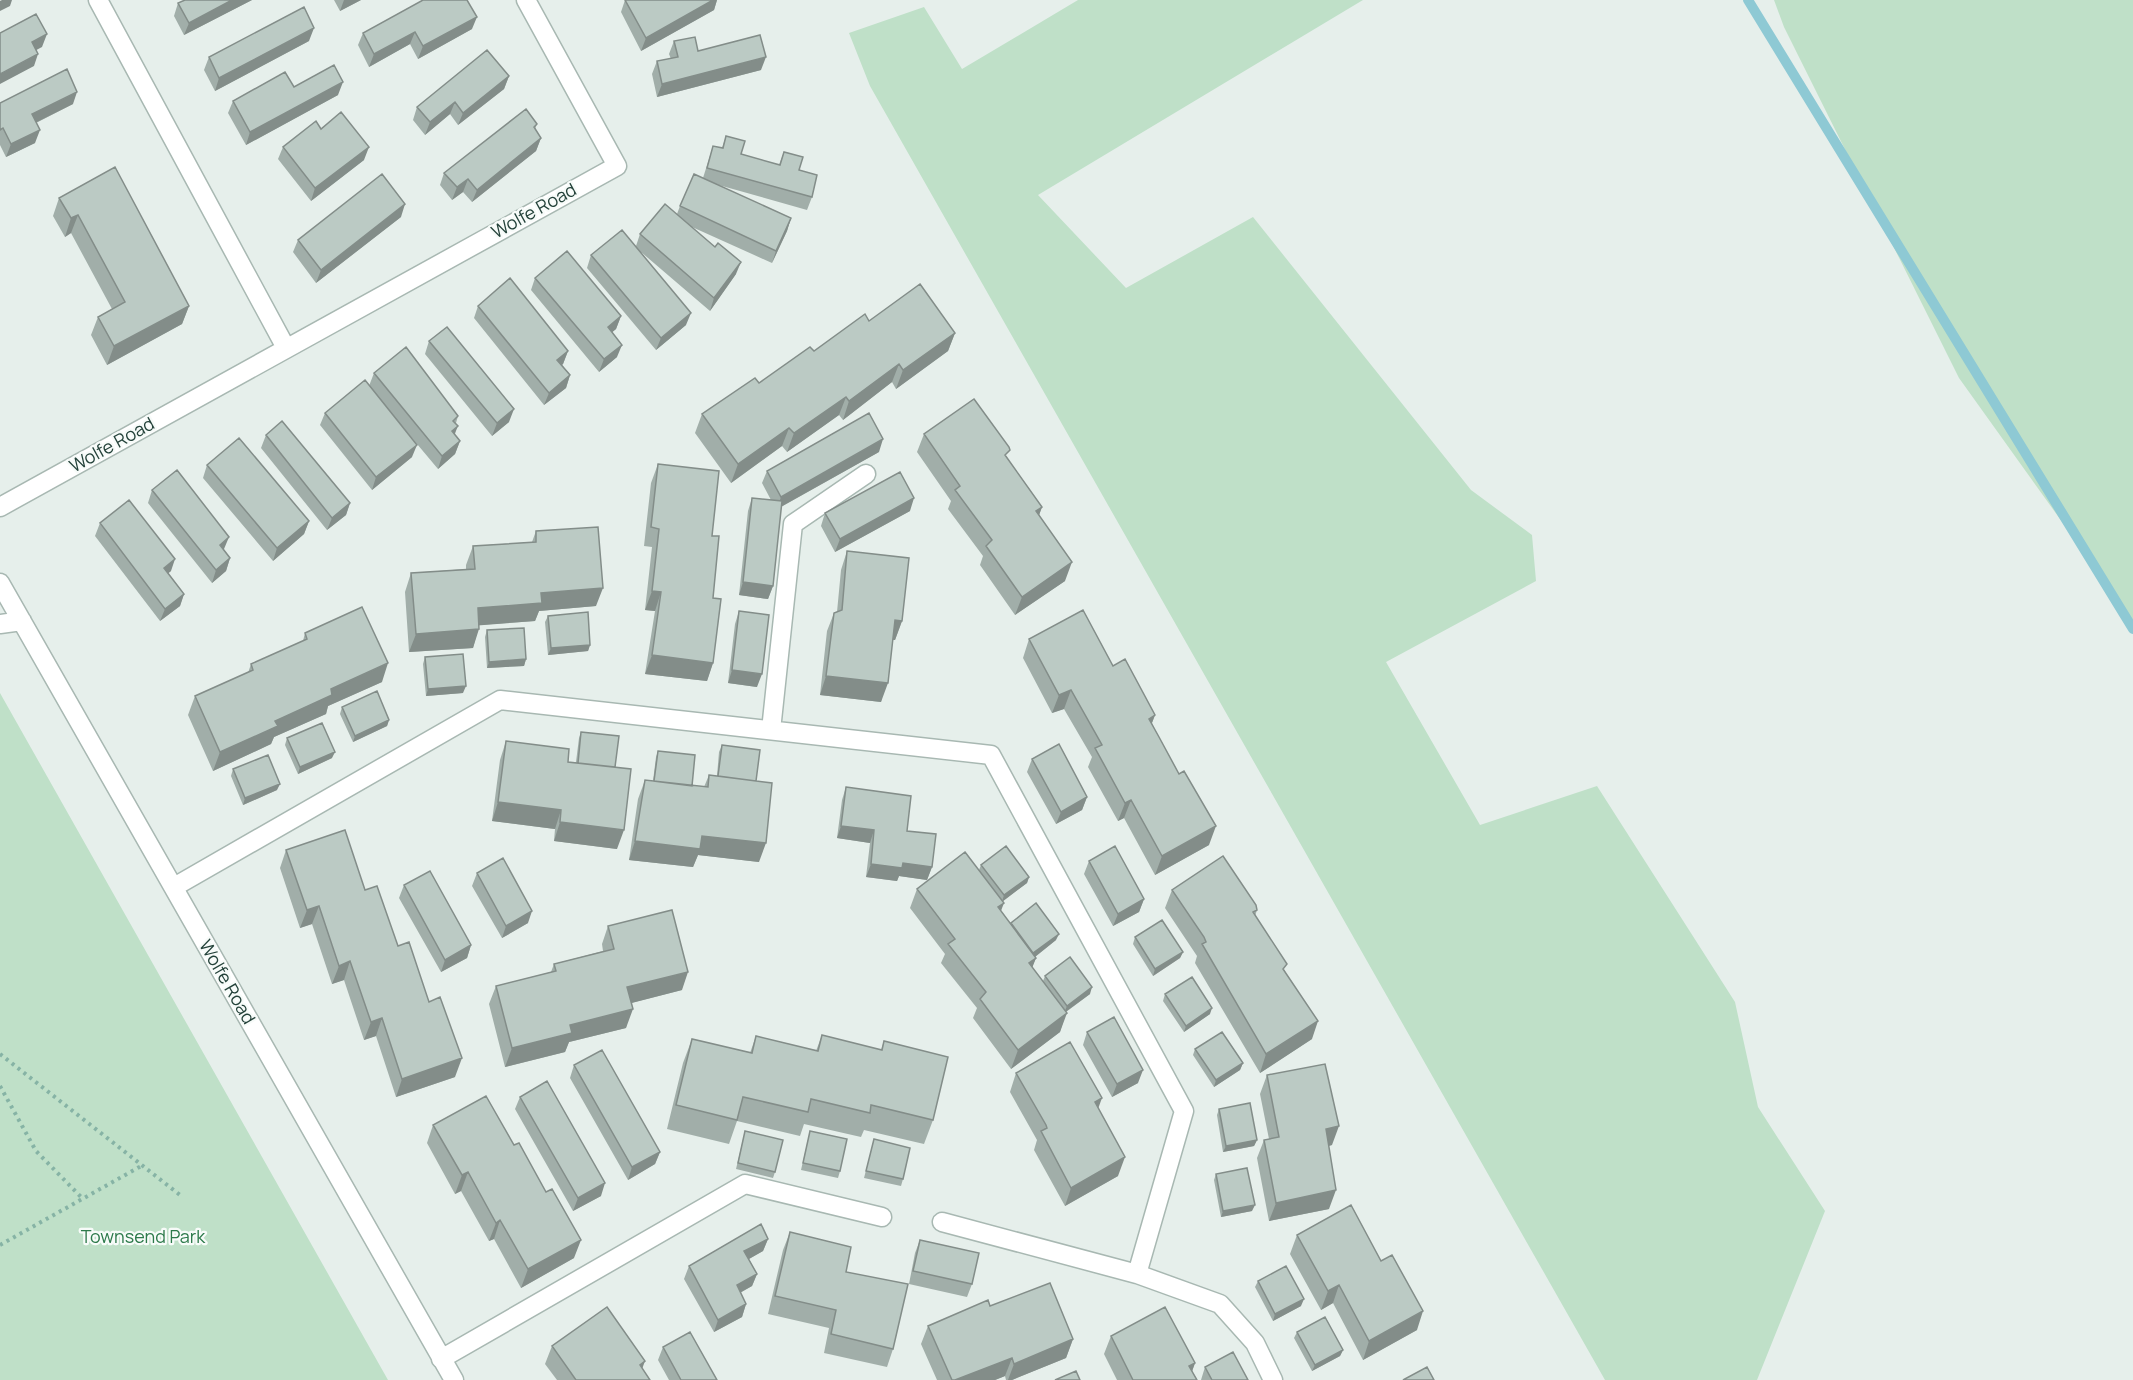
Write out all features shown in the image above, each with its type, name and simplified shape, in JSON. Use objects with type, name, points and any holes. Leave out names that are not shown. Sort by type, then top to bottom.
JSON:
[{"type":"street","points":[[98,0],[286,348]]},
{"type":"street","name":"Wolfe Road","points":[[0,507],[617,165],[526,0]]},
{"type":"street","points":[[771,730],[793,524],[866,474]]},
{"type":"street","name":"Wolfe Road","points":[[0,583],[454,1380]]},
{"type":"street","points":[[0,624],[22,621]]},
{"type":"street","points":[[174,887],[500,700],[991,754],[1184,1111],[1137,1274]]},
{"type":"street","points":[[441,1359],[745,1184],[882,1217]]},
{"type":"street","points":[[942,1222],[1137,1274],[1220,1304],[1255,1343],[1273,1380]]},
{"type":"path","points":[[0,1054],[180,1195]]},
{"type":"path","points":[[0,1086],[36,1151],[82,1199]]},
{"type":"path","points":[[0,1245],[143,1165]]},
{"type":"green space","points":[[1078,0],[1363,0],[1038,195],[1126,288],[1253,217],[1471,490],[1532,535],[1536,581],[1386,662],[1480,825],[1597,786],[1735,1002],[1758,1107],[1825,1211],[1757,1380],[1605,1380],[870,86],[849,33],[924,7],[962,69]]},
{"type":"green space","points":[[1774,0],[2133,0],[2133,621],[1959,378],[1784,27]]},
{"type":"green space","name":"Townsend Park","points":[[0,693],[388,1380],[0,1380]]},
{"type":"building","points":[[185,0],[232,0],[189,23],[178,3]]},
{"type":"building","points":[[423,0],[467,0],[477,17],[423,46],[415,32],[374,54],[363,33]]},
{"type":"building","points":[[625,0],[713,0],[646,38]]},
{"type":"building","points":[[304,7],[314,28],[219,78],[209,57]]},
{"type":"building","points":[[36,14],[47,34],[32,42],[38,54],[0,74],[0,33]]},
{"type":"building","points":[[760,35],[766,57],[662,84],[657,61],[678,57],[674,41],[695,37],[698,51]]},
{"type":"building","points":[[487,50],[509,76],[463,113],[455,102],[430,122],[417,107]]},
{"type":"building","points":[[334,65],[343,82],[250,132],[233,101],[285,72],[294,87]]},
{"type":"building","points":[[67,69],[77,92],[32,114],[40,130],[11,144],[3,128],[0,130],[0,103]]},
{"type":"building","points":[[526,109],[537,124],[534,127],[541,138],[477,190],[468,179],[457,187],[444,173]]},
{"type":"building","points":[[341,112],[369,147],[315,188],[283,147],[316,121],[321,129]]},
{"type":"building","points":[[726,136],[745,141],[741,154],[780,165],[784,152],[803,157],[799,170],[817,175],[812,197],[707,168],[713,146],[723,148]]},
{"type":"building","points":[[115,167],[189,306],[114,346],[98,317],[125,302],[78,215],[71,218],[59,198]]},
{"type":"building","points":[[382,174],[405,204],[321,270],[298,240]]},
{"type":"building","points":[[694,174],[791,218],[776,251],[680,206]]},
{"type":"building","points":[[665,204],[715,247],[718,243],[741,262],[714,298],[640,234]]},
{"type":"building","points":[[622,230],[691,313],[661,338],[591,255]]},
{"type":"building","points":[[567,251],[621,316],[608,327],[622,345],[604,359],[535,278]]},
{"type":"building","points":[[510,278],[568,351],[557,360],[570,375],[549,393],[478,306]]},
{"type":"building","points":[[920,284],[955,333],[903,370],[899,364],[849,401],[846,397],[794,433],[789,428],[738,464],[702,414],[755,378],[759,383],[810,347],[814,351],[865,314],[869,321]]},
{"type":"building","points":[[447,327],[514,409],[497,423],[429,341]]},
{"type":"building","points":[[406,347],[458,416],[453,421],[458,426],[452,431],[460,441],[442,456],[374,373]]},
{"type":"building","points":[[365,380],[417,445],[376,477],[325,413]]},
{"type":"building","points":[[974,399],[1009,447],[1010,450],[1005,455],[1042,507],[1036,511],[1072,562],[1022,597],[986,546],[992,540],[955,490],[960,486],[924,434]]},
{"type":"building","points":[[869,413],[883,439],[781,497],[767,471]]},
{"type":"building","points":[[282,421],[350,503],[332,518],[266,435]]},
{"type":"building","points":[[239,438],[309,521],[277,548],[207,465]]},
{"type":"building","points":[[658,464],[719,471],[712,536],[719,536],[713,598],[721,599],[713,663],[652,655],[661,592],[652,591],[659,529],[651,527]]},
{"type":"building","points":[[177,470],[229,537],[220,545],[230,558],[216,570],[152,490]]},
{"type":"building","points":[[900,472],[914,498],[840,539],[825,513]]},
{"type":"building","points":[[752,498],[782,501],[773,586],[743,582]]},
{"type":"building","points":[[129,500],[175,559],[164,568],[184,594],[165,609],[100,523]]},
{"type":"building","points":[[598,527],[603,588],[541,593],[542,603],[478,608],[479,629],[416,634],[411,573],[475,569],[473,546],[536,542],[536,531]]},
{"type":"building","points":[[847,551],[909,558],[902,621],[895,620],[888,683],[826,676],[834,613],[842,610]]},
{"type":"building","points":[[362,607],[388,663],[331,689],[332,695],[275,721],[278,726],[220,752],[195,696],[253,670],[251,664],[307,639],[305,633]]},
{"type":"building","points":[[1083,610],[1113,666],[1125,659],[1155,715],[1149,719],[1179,774],[1184,771],[1216,826],[1162,856],[1131,800],[1125,803],[1095,748],[1102,745],[1071,690],[1059,695],[1029,639]]},
{"type":"building","points":[[739,611],[769,615],[762,674],[732,670]]},
{"type":"building","points":[[588,612],[590,645],[551,648],[548,616]]},
{"type":"building","points":[[524,628],[526,659],[489,662],[487,630]]},
{"type":"building","points":[[463,654],[466,686],[428,689],[425,657]]},
{"type":"building","points":[[377,691],[389,720],[355,736],[342,707]]},
{"type":"building","points":[[322,723],[335,752],[300,767],[287,738]]},
{"type":"building","points":[[581,732],[619,736],[615,767],[578,763]]},
{"type":"building","points":[[506,741],[569,749],[568,762],[631,769],[624,830],[560,822],[561,810],[498,802]]},
{"type":"building","points":[[1059,744],[1087,797],[1061,812],[1032,759]]},
{"type":"building","points":[[722,745],[760,750],[756,781],[718,776]]},
{"type":"building","points":[[658,751],[695,755],[692,786],[654,781]]},
{"type":"building","points":[[268,755],[280,784],[245,798],[233,769]]},
{"type":"building","points":[[709,775],[772,783],[766,843],[702,836],[700,849],[635,841],[645,780],[708,787]]},
{"type":"building","points":[[846,787],[911,796],[907,831],[936,834],[932,867],[903,863],[902,868],[871,864],[874,830],[841,826]]},
{"type":"building","points":[[345,830],[365,890],[377,886],[398,946],[409,942],[429,1002],[440,997],[462,1058],[402,1079],[382,1018],[371,1022],[350,961],[339,966],[319,906],[307,910],[286,850]]},
{"type":"building","points":[[1006,846],[1029,877],[1004,895],[981,865]]},
{"type":"building","points":[[1115,846],[1144,899],[1118,914],[1089,861]]},
{"type":"building","points":[[965,852],[1004,903],[998,907],[1036,958],[1029,963],[1067,1013],[1018,1050],[980,999],[986,992],[948,944],[955,939],[917,889]]},
{"type":"building","points":[[1223,856],[1256,905],[1257,910],[1253,912],[1287,964],[1283,969],[1318,1021],[1266,1054],[1202,944],[1206,942],[1204,937],[1172,890]]},
{"type":"building","points":[[503,858],[532,911],[506,926],[477,873]]},
{"type":"building","points":[[430,871],[471,945],[445,960],[404,885]]},
{"type":"building","points":[[1036,903],[1059,934],[1033,953],[1011,923]]},
{"type":"building","points":[[672,910],[688,972],[627,987],[633,1009],[570,1025],[572,1033],[512,1048],[496,986],[556,971],[554,964],[614,949],[608,926]]},
{"type":"building","points":[[1162,920],[1183,952],[1155,969],[1135,937]]},
{"type":"building","points":[[1070,957],[1092,987],[1067,1006],[1045,976]]},
{"type":"building","points":[[1192,977],[1212,1008],[1186,1026],[1165,994]]},
{"type":"building","points":[[1114,1017],[1143,1070],[1117,1084],[1087,1032]]},
{"type":"building","points":[[1222,1032],[1243,1063],[1216,1080],[1195,1049]]},
{"type":"building","points":[[822,1035],[882,1050],[884,1041],[948,1057],[933,1120],[871,1105],[870,1113],[811,1099],[808,1112],[743,1097],[737,1120],[676,1105],[692,1039],[752,1053],[756,1036],[818,1051]]},
{"type":"building","points":[[1070,1042],[1102,1098],[1095,1102],[1125,1157],[1071,1188],[1041,1131],[1047,1128],[1046,1125],[1016,1073]]},
{"type":"building","points":[[602,1050],[660,1152],[632,1167],[574,1065]]},
{"type":"building","points":[[1325,1064],[1339,1126],[1326,1129],[1336,1190],[1276,1203],[1264,1140],[1279,1137],[1267,1075]]},
{"type":"building","points":[[547,1081],[605,1183],[578,1198],[520,1097]]},
{"type":"building","points":[[486,1096],[514,1145],[519,1143],[546,1192],[552,1189],[581,1240],[528,1269],[500,1220],[496,1223],[468,1172],[462,1175],[433,1125]]},
{"type":"building","points":[[1250,1103],[1257,1140],[1226,1146],[1219,1109]]},
{"type":"building","points":[[745,1131],[783,1140],[775,1172],[738,1163]]},
{"type":"building","points":[[810,1131],[847,1139],[840,1171],[803,1163]]},
{"type":"building","points":[[874,1139],[910,1148],[903,1179],[866,1171]]},
{"type":"building","points":[[1247,1168],[1255,1205],[1223,1211],[1216,1174]]},
{"type":"building","points":[[1351,1205],[1381,1261],[1392,1255],[1423,1311],[1369,1341],[1339,1285],[1328,1291],[1297,1235]]},
{"type":"building","points":[[761,1224],[768,1239],[744,1251],[757,1274],[737,1285],[746,1304],[718,1320],[689,1266]]},
{"type":"building","points":[[790,1232],[851,1247],[846,1272],[908,1284],[893,1349],[831,1334],[836,1310],[775,1296]]},
{"type":"building","points":[[920,1240],[979,1253],[972,1284],[913,1271]]},
{"type":"building","points":[[1286,1266],[1304,1299],[1275,1314],[1258,1281]]},
{"type":"building","points":[[1050,1283],[1073,1339],[1014,1364],[1012,1358],[952,1380],[928,1326],[988,1300],[990,1306]]},
{"type":"building","points":[[607,1307],[645,1361],[640,1365],[650,1380],[576,1380],[552,1346]]},
{"type":"building","points":[[1165,1307],[1195,1363],[1189,1366],[1197,1380],[1133,1380],[1111,1336]]},
{"type":"building","points":[[1325,1317],[1343,1350],[1315,1365],[1297,1332]]},
{"type":"building","points":[[690,1332],[717,1380],[681,1380],[663,1347]]},
{"type":"building","points":[[1233,1352],[1248,1380],[1212,1380],[1205,1367]]},
{"type":"building","points":[[1427,1367],[1434,1380],[1403,1380]]},
{"type":"building","points":[[1076,1371],[1080,1380],[1055,1380]]},
{"type":"waterway","points":[[1748,0],[2133,629]]}]
